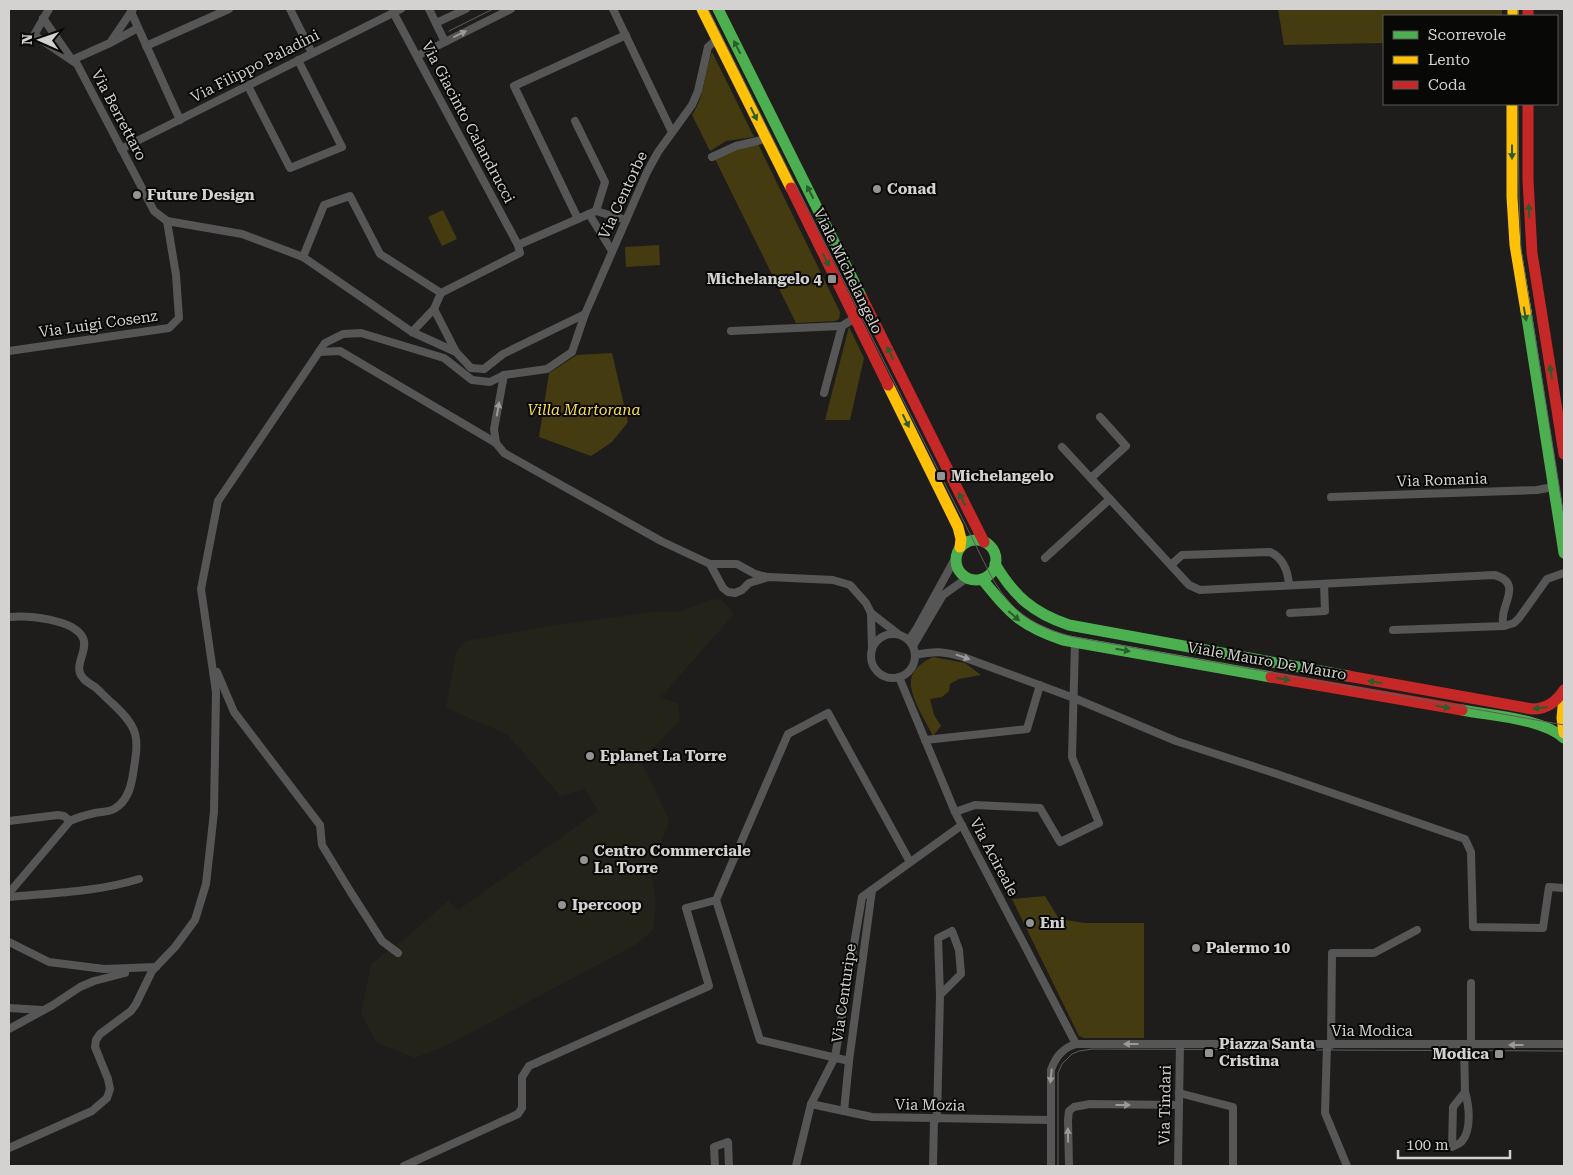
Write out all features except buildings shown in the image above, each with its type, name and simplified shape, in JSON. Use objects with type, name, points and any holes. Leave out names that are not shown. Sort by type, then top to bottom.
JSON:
[{"type":"street","points":[[49,9],[43,18],[72,60],[138,28]]},
{"type":"street","points":[[146,46],[228,9]]},
{"type":"street","points":[[290,9],[312,54]]},
{"type":"street","points":[[429,9],[444,42]]},
{"type":"street","points":[[436,24],[466,9]]},
{"type":"street","points":[[417,56],[510,9]]},
{"type":"street","points":[[613,9],[672,132]]},
{"type":"street","name":"Viale Michelangelo","points":[[702,9],[958,527],[961,539],[958,552]]},
{"type":"street","name":"Viale Michelangelo","points":[[718,9],[984,542]]},
{"type":"street","points":[[132,10],[138,28],[180,120]]},
{"type":"street","points":[[110,43],[132,10]]},
{"type":"street","name":"Via Filippo Paladini","points":[[121,149],[397,11]]},
{"type":"street","name":"Via Giacinto Calandrucci","points":[[397,11],[417,56],[518,246]]},
{"type":"street","name":"Via Berrettaro","points":[[43,18],[34,35],[77,64],[154,211],[167,220]]},
{"type":"street","points":[[578,219],[514,86],[626,35]]},
{"type":"street","name":"Via Centorbe","points":[[212,661],[201,589],[218,501],[325,344],[343,334],[361,333],[444,358],[472,380],[490,382],[504,375],[547,369],[572,352],[585,314],[647,172],[658,152],[692,105],[698,91],[708,47],[717,39]]},
{"type":"street","points":[[248,86],[290,168],[342,147],[298,60]]},
{"type":"street","points":[[1512,105],[1512,197],[1515,245],[1564,553]]},
{"type":"street","points":[[1528,105],[1528,198],[1532,252],[1564,454]]},
{"type":"street","points":[[575,122],[605,182],[593,213],[612,251]]},
{"type":"street","points":[[1512,133],[1528,133]]},
{"type":"street","points":[[712,157],[736,146],[766,139]]},
{"type":"street","points":[[303,257],[324,205],[350,196],[380,254],[441,293]]},
{"type":"street","points":[[412,332],[434,309],[441,293],[520,253],[518,246],[593,213],[626,220]]},
{"type":"street","points":[[167,220],[242,234],[303,257],[412,332],[456,352]]},
{"type":"street","name":"Via Luigi Cosenz","points":[[9,351],[169,328],[179,318],[176,275],[167,220]]},
{"type":"street","points":[[434,309],[456,352],[471,368],[484,368],[502,354],[585,314]]},
{"type":"street","points":[[731,331],[842,326],[855,318]]},
{"type":"street","points":[[824,393],[842,326]]},
{"type":"street","points":[[319,352],[340,351],[496,443],[504,453],[661,541],[710,564],[737,564],[755,574],[769,577],[834,580],[850,585],[866,603],[871,612],[912,647],[948,652],[1074,698],[1176,741],[1280,774],[1464,839],[1471,852],[1473,927],[1544,928],[1549,887],[1564,888]]},
{"type":"street","points":[[496,443],[494,429],[504,375]]},
{"type":"street","points":[[1541,409],[1556,406]]},
{"type":"street","points":[[1090,478],[1126,446],[1100,417]]},
{"type":"street","points":[[1062,447],[1189,584],[1200,590],[1484,576],[1500,577],[1505,580],[1509,588],[1509,600],[1502,616],[1504,626]]},
{"type":"street","name":"Via Romania","points":[[1331,497],[1537,490],[1553,487]]},
{"type":"street","points":[[1045,558],[1110,499]]},
{"type":"street","points":[[871,612],[872,662],[875,668],[886,677],[899,677],[911,669],[912,647],[929,606],[958,552],[968,542],[973,540],[984,542],[993,552],[996,564],[990,574],[982,579],[974,580],[967,578],[958,569],[958,552]]},
{"type":"street","points":[[1171,565],[1182,555],[1270,552],[1278,556],[1288,573],[1289,585]]},
{"type":"street","points":[[710,564],[723,588],[728,592],[735,593],[742,590],[749,583],[769,577]]},
{"type":"street","points":[[720,582],[720,574],[730,564]]},
{"type":"street","name":"Viale Mauro De Mauro","points":[[996,564],[1010,588],[1032,610],[1052,620],[1084,630],[1532,709],[1546,708],[1552,705],[1558,700],[1564,690]]},
{"type":"street","points":[[742,590],[747,576],[743,567]]},
{"type":"street","points":[[1393,630],[1504,626],[1514,623],[1546,579],[1564,573]]},
{"type":"street","points":[[912,647],[943,595],[967,578]]},
{"type":"street","name":"Viale Mauro De Mauro","points":[[982,579],[1004,607],[1018,620],[1039,632],[1074,642],[1528,722],[1556,731],[1564,738]]},
{"type":"street","points":[[1290,613],[1325,611],[1324,584]]},
{"type":"street","points":[[9,617],[16,616],[50,620],[66,624],[76,630],[83,638],[84,644],[80,674],[83,679],[96,687],[127,717],[132,724],[137,739],[133,777],[124,800],[114,809],[70,821],[9,893]]},
{"type":"street","points":[[872,649],[879,638],[891,633],[898,634]]},
{"type":"street","points":[[955,812],[974,805],[1040,808],[1060,842],[1099,823],[1072,757],[1074,642]]},
{"type":"street","points":[[212,661],[234,712],[320,825],[322,844],[345,883],[382,941],[398,953]]},
{"type":"street","points":[[9,1148],[92,1111],[107,1098],[110,1089],[108,1079],[95,1048],[96,1040],[100,1034],[131,1011],[156,967],[175,947],[195,920],[206,884],[214,812],[216,692],[212,661]]},
{"type":"street","name":"Via Acireale","points":[[899,677],[955,812],[1076,1044]]},
{"type":"street","points":[[925,740],[1027,729],[1040,685]]},
{"type":"street","points":[[1564,696],[1562,718],[1564,733]]},
{"type":"street","points":[[910,862],[828,713],[788,734],[716,900],[760,1040],[835,1058],[862,897],[962,825]]},
{"type":"street","points":[[9,821],[58,815],[64,816],[70,821]]},
{"type":"street","points":[[9,897],[97,890],[139,879]]},
{"type":"street","name":"Via Centuripe","points":[[796,1166],[811,1104],[835,1058],[849,1061],[872,890]]},
{"type":"street","points":[[404,1166],[518,1114],[522,1108],[522,1077],[529,1066],[709,986],[686,908],[716,900]]},
{"type":"street","points":[[1347,1166],[1325,1113],[1332,953],[1374,953],[1417,930]]},
{"type":"street","points":[[933,1166],[940,995],[938,938],[952,931],[959,950],[961,974],[940,995]]},
{"type":"street","points":[[9,942],[49,962],[104,969],[156,967]]},
{"type":"street","points":[[9,1029],[80,987],[94,981],[142,968]]},
{"type":"street","points":[[1465,1092],[1452,1107],[1452,1147],[1461,1143],[1467,1131],[1468,1101],[1465,1092],[1470,983]]},
{"type":"street","points":[[9,1008],[44,1010]]},
{"type":"street","points":[[1051,1166],[1051,1070],[1057,1056],[1064,1049],[1076,1044],[1180,1044]]},
{"type":"street","name":"Via Modica","points":[[1180,1044],[1564,1044]]},
{"type":"street","name":"Via Tindari","points":[[1178,1166],[1180,1044]]},
{"type":"street","points":[[844,1111],[849,1061]]},
{"type":"street","points":[[1179,1093],[1233,1107],[1233,1166]]},
{"type":"street","name":"Via Mozia","points":[[811,1104],[872,1118],[1050,1120]]},
{"type":"street","points":[[1069,1166],[1068,1120],[1069,1112],[1074,1107],[1081,1105],[1179,1105]]},
{"type":"street","points":[[715,1166],[714,1147],[728,1142],[729,1166]]},
{"type":"shaded area","points":[[721,599],[734,614],[660,698],[678,703],[680,720],[641,761],[669,820],[651,873],[656,902],[653,930],[635,945],[446,1046],[415,1058],[376,1042],[361,1013],[371,964],[408,936],[448,901],[458,910],[598,811],[585,789],[560,796],[506,734],[446,708],[456,653],[460,647],[466,641],[562,624],[653,612],[678,612],[709,600]]},
{"type":"green space","points":[[1278,9],[1502,9],[1502,15],[1383,15],[1383,43],[1284,45]]},
{"type":"green space","points":[[712,52],[754,137],[726,141],[710,151],[692,115],[702,92]]},
{"type":"green space","points":[[758,144],[840,312],[839,319],[835,321],[796,323],[715,159],[732,151]]},
{"type":"green space","points":[[443,210],[457,239],[442,246],[428,217]]},
{"type":"green space","points":[[659,245],[660,265],[626,267],[625,247]]},
{"type":"green space","points":[[849,327],[864,358],[850,420],[825,420]]},
{"type":"green space","name":"Villa Martorana","points":[[612,353],[628,422],[612,442],[591,456],[539,437],[549,373],[577,355]]},
{"type":"green space","points":[[933,657],[965,663],[981,675],[959,679],[950,684],[949,691],[942,697],[930,699],[934,715],[941,726],[933,736],[915,701],[911,680],[916,669]]},
{"type":"green space","points":[[1045,896],[1059,919],[1085,923],[1144,923],[1144,1038],[1084,1038],[1079,1036],[1012,899]]},
{"type":"tram line","points":[[449,31],[493,9]]},
{"type":"tram line","points":[[708,9],[990,574],[1006,598],[1024,616],[1046,628],[1074,637],[1564,725]]},
{"type":"tram line","points":[[1518,9],[1518,15]]},
{"type":"tram line","points":[[1518,105],[1521,249],[1564,516]]},
{"type":"tram line","points":[[1058,1166],[1058,1073],[1062,1064],[1072,1054],[1079,1051],[1092,1049],[1564,1051]]},
{"type":"traffic: fast","points":[[718,9],[862,298]]},
{"type":"traffic: fast","points":[[1526,311],[1564,553]]},
{"type":"traffic: fast","points":[[976,540],[990,546],[996,560],[990,574],[976,580],[962,574],[956,560],[962,546],[976,540]]},
{"type":"traffic: fast","points":[[995,564],[1017,594],[1026,602],[1045,615],[1069,625],[1348,676]]},
{"type":"traffic: fast","points":[[982,579],[1016,617],[1036,629],[1063,640],[1271,677]]},
{"type":"traffic: fast","points":[[1462,710],[1530,722],[1554,731],[1564,738]]},
{"type":"traffic: slow","points":[[702,9],[791,188]]},
{"type":"traffic: slow","points":[[1513,9],[1513,15]]},
{"type":"traffic: slow","points":[[1512,105],[1512,197],[1515,245],[1526,311]]},
{"type":"traffic: slow","points":[[888,385],[958,527],[961,539],[960,547]]},
{"type":"traffic: slow","points":[[1564,696],[1562,718],[1564,733]]},
{"type":"traffic: jam","points":[[1528,9],[1528,15]]},
{"type":"traffic: jam","points":[[1528,105],[1528,180],[1532,253],[1564,454]]},
{"type":"traffic: jam","points":[[791,188],[888,385]]},
{"type":"traffic: jam","points":[[862,298],[984,542]]},
{"type":"traffic: jam","points":[[1348,676],[1532,709],[1542,708],[1551,704],[1564,690]]},
{"type":"traffic: jam","points":[[1271,677],[1462,710]]},
{"type":"place","name":"Conad","points":[[877,189]]},
{"type":"place","name":"Future Design","points":[[137,195]]},
{"type":"place","name":"Michelangelo 4","points":[[832,279]]},
{"type":"place","name":"Michelangelo","points":[[941,476]]},
{"type":"place","name":"Eplanet La Torre","points":[[590,756]]},
{"type":"place","name":"Centro Commerciale La Torre","points":[[584,860]]},
{"type":"place","name":"Ipercoop","points":[[562,905]]},
{"type":"place","name":"Eni","points":[[1030,923]]},
{"type":"place","name":"Palermo 10","points":[[1196,948]]},
{"type":"place","name":"Piazza Santa Cristina","points":[[1209,1053]]},
{"type":"place","name":"Modica","points":[[1499,1054]]}]
